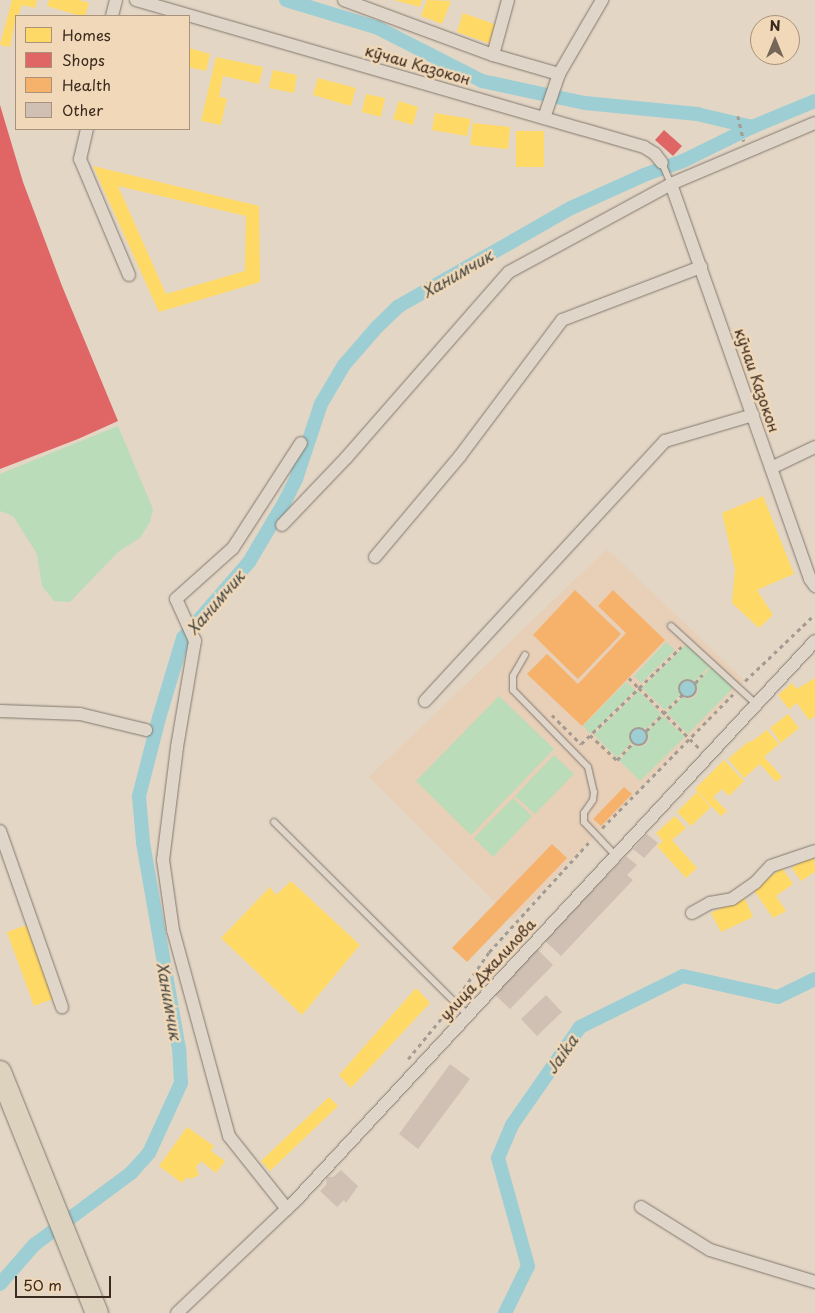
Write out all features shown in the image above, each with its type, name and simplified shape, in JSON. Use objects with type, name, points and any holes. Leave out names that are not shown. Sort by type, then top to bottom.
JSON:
[{"type":"highway","points":[[0,1072],[97,1313]]},
{"type":"street","points":[[112,15],[116,0]]},
{"type":"street","name":"кӯчаи Казокон","points":[[136,0],[188,15]]},
{"type":"street","points":[[344,0],[493,55],[559,74]]},
{"type":"street","points":[[493,55],[508,0]]},
{"type":"street","points":[[544,118],[559,74],[602,0]]},
{"type":"street","name":"кӯчаи Казокон","points":[[190,16],[644,147],[655,154],[666,173],[701,267],[771,468],[815,586]]},
{"type":"street","points":[[282,525],[346,458],[509,272],[666,173],[747,152],[815,123]]},
{"type":"street","points":[[87,130],[80,159],[129,275]]},
{"type":"street","points":[[375,557],[460,456],[562,320],[701,267]]},
{"type":"street","points":[[425,701],[665,441],[753,415]]},
{"type":"street","points":[[287,1209],[229,1136],[173,930],[164,860],[177,747],[195,641],[176,599],[233,548],[300,443]]},
{"type":"street","points":[[771,468],[815,448]]},
{"type":"street","name":"улица Джалилова","points":[[177,1313],[287,1209],[815,641]]},
{"type":"street","points":[[0,711],[80,714],[146,730]]},
{"type":"street","points":[[0,831],[62,1007]]},
{"type":"street","points":[[692,913],[710,902],[732,899],[755,883],[771,866],[815,851]]},
{"type":"street","points":[[641,1207],[710,1250],[815,1282]]},
{"type":"lane","points":[[671,626],[756,704]]},
{"type":"lane","points":[[525,654],[513,676],[512,686],[588,767],[594,792],[593,800],[584,813],[583,819],[615,855]]},
{"type":"lane","points":[[274,822],[467,1014]]},
{"type":"path","points":[[738,116],[747,152]]},
{"type":"path","points":[[403,1065],[455,1002],[489,952],[596,834],[739,687],[812,617]]},
{"type":"path","points":[[548,711],[581,744],[687,641]]},
{"type":"path","points":[[695,683],[702,676]]},
{"type":"path","points":[[628,678],[707,757]]},
{"type":"path","points":[[686,680],[695,683],[698,689],[694,696],[688,698],[682,696],[679,689],[681,684],[686,680]]},
{"type":"path","points":[[646,731],[682,696]]},
{"type":"path","points":[[638,728],[646,731],[648,738],[646,743],[641,746],[633,743],[630,736],[633,731],[638,728]]},
{"type":"path","points":[[590,735],[617,760],[633,743]]},
{"type":"shaded area","points":[[607,549],[745,681],[513,920],[369,777]]},
{"type":"green space","points":[[118,426],[153,509],[150,522],[140,538],[118,552],[70,602],[54,601],[42,586],[37,554],[13,516],[0,511],[0,474]]},
{"type":"green space","points":[[666,642],[675,650],[641,683],[634,676]]},
{"type":"green space","points":[[688,643],[711,665],[695,681],[687,679],[682,682],[679,688],[680,695],[665,710],[642,688]]},
{"type":"green space","points":[[712,666],[735,686],[688,734],[667,713],[682,697],[689,699],[695,697],[698,691],[696,683]]},
{"type":"green space","points":[[626,682],[635,690],[591,734],[583,726]]},
{"type":"green space","points":[[639,691],[661,714],[646,729],[638,727],[632,730],[629,736],[631,743],[617,758],[594,735]]},
{"type":"green space","points":[[499,696],[554,749],[471,835],[416,781]]},
{"type":"green space","points":[[663,716],[685,737],[640,781],[619,760],[633,745],[640,747],[646,745],[649,739],[647,731]]},
{"type":"green space","points":[[554,755],[574,774],[535,814],[515,796]]},
{"type":"green space","points":[[513,798],[532,816],[493,857],[474,838]]},
{"type":"water","points":[[688,680],[694,683],[697,689],[694,695],[688,698],[682,695],[679,689],[682,683]]},
{"type":"water","points":[[639,728],[645,731],[648,737],[645,743],[639,746],[633,743],[630,737],[633,731]]},
{"type":"building: Homes","points":[[12,0],[37,0],[35,8],[22,5],[18,15],[15,15],[10,47],[0,45]]},
{"type":"building: Homes","points":[[49,0],[79,0],[89,3],[85,15],[78,15],[47,6]]},
{"type":"building: Homes","points":[[394,0],[422,0],[420,7]]},
{"type":"building: Homes","points":[[427,0],[451,1],[442,24],[421,16]]},
{"type":"building: Homes","points":[[463,13],[497,25],[491,44],[457,32]]},
{"type":"building: Homes","points":[[190,48],[210,54],[206,71],[190,67]]},
{"type":"building: Homes","points":[[216,57],[263,67],[259,84],[223,76],[219,97],[227,98],[221,125],[201,121]]},
{"type":"building: Homes","points":[[273,70],[297,75],[294,93],[269,88]]},
{"type":"building: Homes","points":[[318,78],[356,88],[351,106],[313,95]]},
{"type":"building: Homes","points":[[366,94],[385,98],[381,117],[362,112]]},
{"type":"building: Homes","points":[[399,101],[418,107],[413,125],[393,119]]},
{"type":"building: Homes","points":[[435,113],[471,119],[467,136],[432,130]]},
{"type":"building: Homes","points":[[473,123],[510,127],[508,149],[470,145]]},
{"type":"building: Homes","points":[[516,131],[544,131],[544,167],[516,167]]},
{"type":"building: Homes","points":[[93,166],[259,206],[260,282],[159,312]],"holes":[[[118,186],[246,216],[245,271],[166,294]]]},
{"type":"building: Homes","points":[[0,343],[28,420],[0,429]]},
{"type":"building: Homes","points":[[763,496],[794,574],[757,590],[773,615],[759,628],[732,603],[735,569],[722,513]]},
{"type":"building: Homes","points":[[815,678],[815,716],[809,720],[797,703],[789,709],[778,695],[792,683],[797,689]]},
{"type":"building: Homes","points":[[788,714],[799,728],[781,743],[770,728]]},
{"type":"building: Homes","points":[[767,730],[779,744],[764,757],[782,777],[776,782],[760,764],[744,778],[728,759],[749,741],[751,742]]},
{"type":"building: Homes","points":[[724,760],[744,781],[729,796],[722,789],[713,797],[727,811],[721,816],[695,789]]},
{"type":"building: Homes","points":[[697,792],[711,807],[691,826],[677,812]]},
{"type":"building: Homes","points":[[675,816],[686,828],[672,840],[697,868],[686,878],[657,846],[663,841],[656,833]]},
{"type":"building: Homes","points":[[814,853],[815,872],[801,881],[792,868]]},
{"type":"building: Homes","points":[[782,868],[793,884],[776,896],[786,911],[773,918],[753,889]]},
{"type":"building: Homes","points":[[291,881],[360,945],[302,1015],[221,938],[270,887],[276,895]]},
{"type":"building: Homes","points":[[744,897],[753,917],[721,932],[711,913]]},
{"type":"building: Homes","points":[[27,925],[53,999],[34,1006],[7,932]]},
{"type":"building: Homes","points":[[416,988],[430,1003],[351,1088],[339,1075]]},
{"type":"building: Homes","points":[[329,1097],[338,1106],[270,1171],[261,1161]]},
{"type":"building: Homes","points":[[187,1127],[214,1146],[211,1151],[225,1161],[216,1173],[201,1161],[196,1167],[199,1175],[191,1179],[187,1177],[182,1183],[159,1166]]},
{"type":"building: Shops","points":[[0,105],[23,182],[62,286],[118,421],[78,439],[0,469]]},
{"type":"building: Shops","points":[[664,130],[682,146],[673,156],[655,140]]},
{"type":"building: Health","points":[[575,590],[621,634],[578,679],[533,635]]},
{"type":"building: Health","points":[[613,590],[665,640],[582,726],[527,674],[547,654],[578,684],[626,633],[598,606]]},
{"type":"building: Health","points":[[624,787],[632,794],[601,826],[593,819]]},
{"type":"building: Health","points":[[552,844],[567,858],[467,962],[452,948]]},
{"type":"building: Other","points":[[647,834],[658,843],[644,858],[633,849]]},
{"type":"building: Other","points":[[626,856],[637,865],[627,875],[633,880],[561,956],[544,940]]},
{"type":"building: Other","points":[[536,948],[553,965],[510,1009],[493,993]]},
{"type":"building: Other","points":[[546,995],[562,1012],[537,1036],[521,1019]]},
{"type":"building: Other","points":[[450,1064],[470,1079],[418,1149],[399,1134]]},
{"type":"building: Other","points":[[341,1170],[358,1186],[346,1203],[344,1200],[337,1207],[320,1191],[326,1185],[327,1177],[333,1177]]},
{"type":"waterway","name":"Ханимчик","points":[[286,0],[378,28],[482,81],[585,103],[697,114],[752,127],[815,101]]},
{"type":"waterway","name":"Ханимчик","points":[[0,1284],[34,1245],[131,1173],[149,1153],[181,1083],[179,1049],[143,842],[139,796],[159,718],[183,638],[249,562],[284,503],[296,479],[321,404],[344,365],[377,327],[399,306],[571,208],[644,175],[683,161],[752,127]]},
{"type":"waterway","name":"Jaika","points":[[505,1313],[528,1266],[498,1158],[512,1125],[580,1027],[683,976],[778,997],[815,979]]}]
